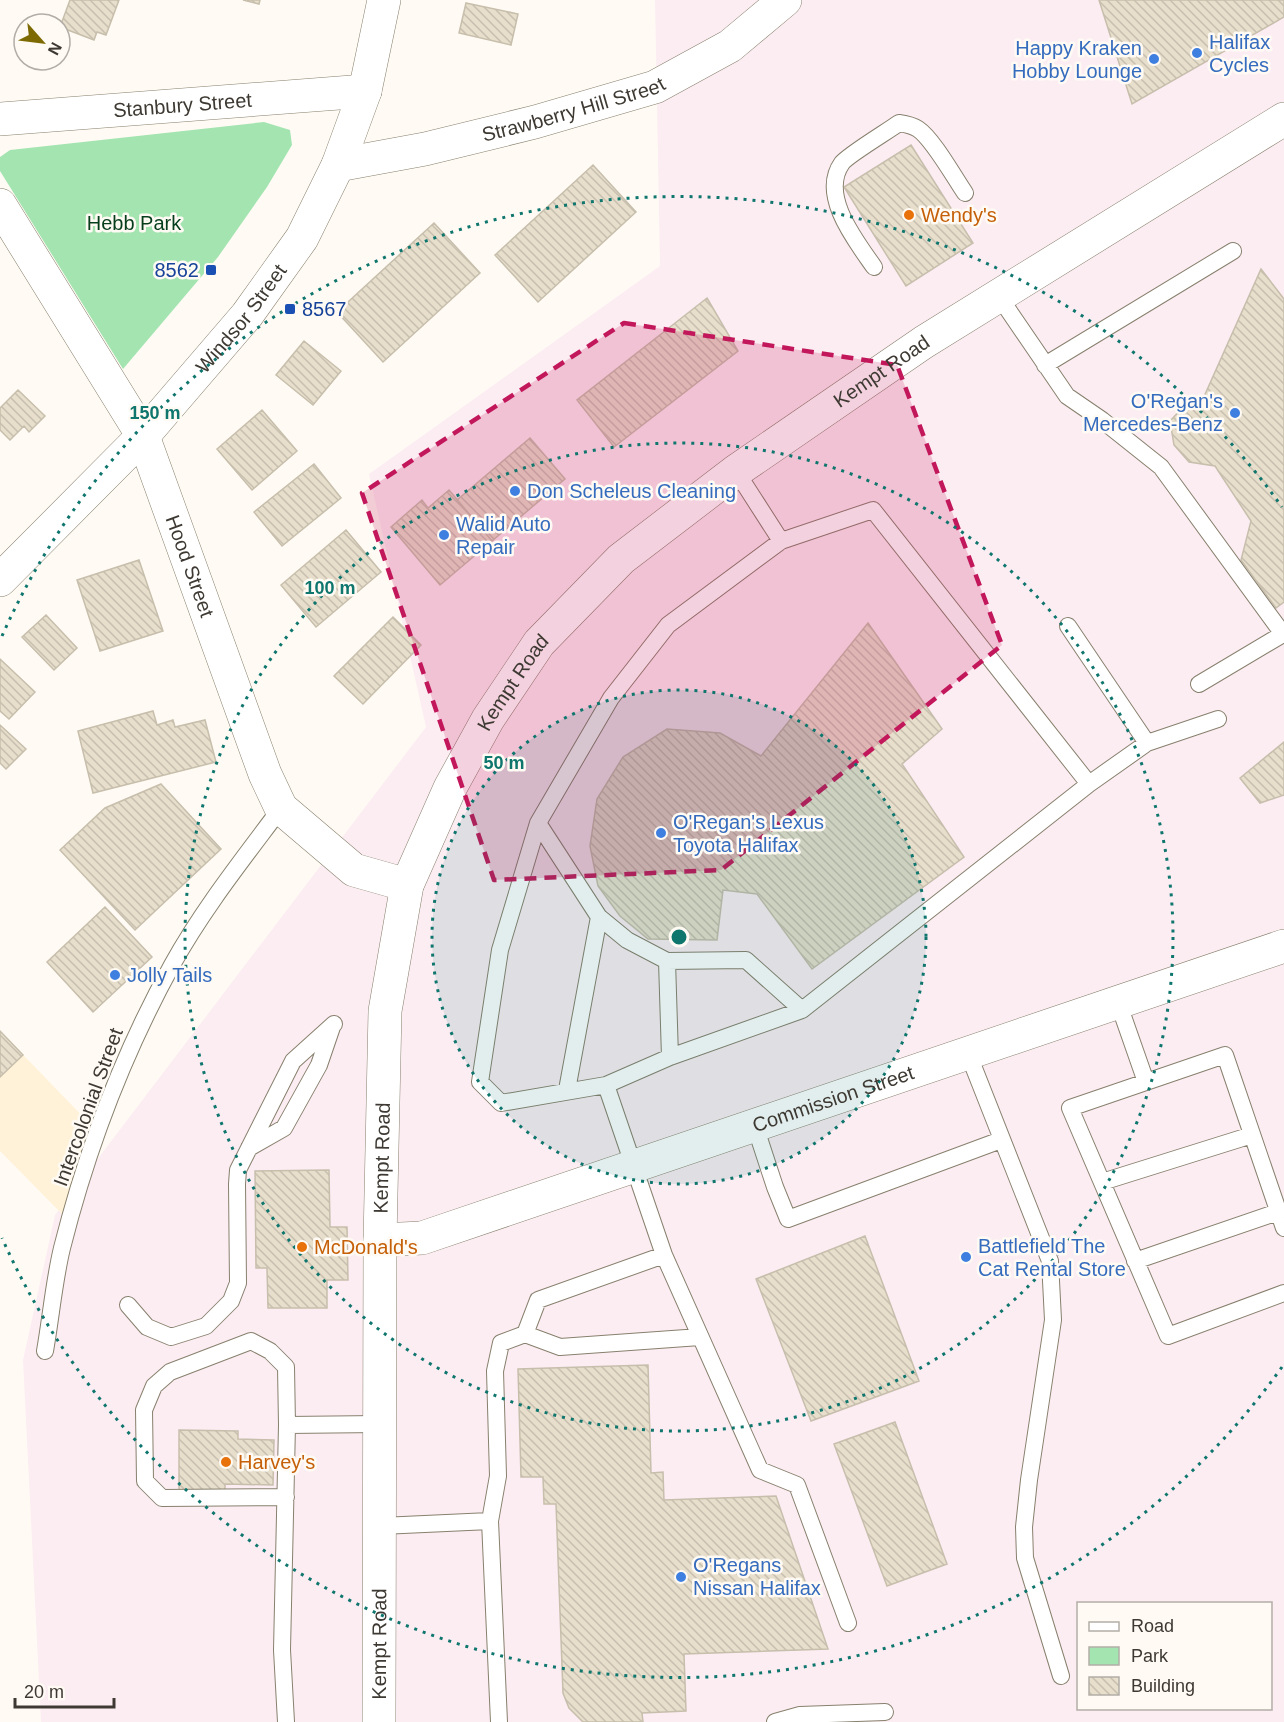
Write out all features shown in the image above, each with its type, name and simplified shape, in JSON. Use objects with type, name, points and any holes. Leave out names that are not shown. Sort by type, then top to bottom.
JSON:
[{"type":"street","name":"Windsor Street","points":[[0,580],[143,436],[247,315],[302,238],[338,165],[365,91],[384,0]]},
{"type":"street","name":"Strawberry Hill Street","points":[[338,165],[425,149],[655,87],[730,46],[785,0]]},
{"type":"street","name":"Stanbury Street","points":[[0,119],[365,91]]},
{"type":"street","name":"Kempt Road","points":[[379,1722],[380,1240],[385,1011],[407,885],[450,788],[488,719],[539,643],[621,559],[736,471],[924,342],[1284,119]]},
{"type":"street","name":"Hood Street","points":[[0,205],[143,436],[265,774],[281,808],[354,870],[407,885]]},
{"type":"street","name":"Commission Street","points":[[380,1240],[422,1238],[1284,946]]},
{"type":"lane","points":[[874,267],[843,221],[834,182],[842,162],[899,123],[907,124],[918,129],[928,138],[965,193]]},
{"type":"lane","points":[[1045,365],[1233,251]]},
{"type":"lane","points":[[998,295],[1067,396],[1102,420],[1161,467],[1283,634],[1199,684]]},
{"type":"lane","points":[[736,471],[781,541]]},
{"type":"lane","points":[[1089,784],[873,510],[781,541],[668,625],[611,698],[538,823],[500,950],[480,1082],[501,1103],[606,1085],[670,1057],[802,1010],[1089,784],[1147,743],[1218,719]]},
{"type":"lane","points":[[1068,626],[1147,743]]},
{"type":"lane","name":"Intercolonial Street","points":[[45,1351],[62,1250],[89,1153],[124,1059],[172,964],[199,921],[281,808]]},
{"type":"lane","points":[[538,823],[599,917],[627,940],[667,961],[746,960],[802,1010]]},
{"type":"lane","points":[[567,1090],[599,917]]},
{"type":"lane","points":[[667,961],[670,1057]]},
{"type":"lane","points":[[1118,1002],[1146,1082]]},
{"type":"lane","points":[[128,1305],[147,1327],[171,1337],[206,1326],[231,1301],[238,1283],[238,1170],[249,1148],[293,1061],[334,1024],[319,1065],[284,1128],[249,1148]]},
{"type":"lane","points":[[968,1053],[1050,1261],[1053,1320],[1024,1527],[1025,1558],[1061,1676]]},
{"type":"lane","points":[[1136,1261],[1281,1220],[1225,1055],[1070,1108],[1168,1336],[1284,1293]]},
{"type":"lane","points":[[606,1085],[664,1255],[700,1337],[760,1470],[797,1485],[848,1623]]},
{"type":"lane","points":[[755,1126],[788,1219],[1001,1140]]},
{"type":"lane","points":[[1101,1182],[1252,1135]]},
{"type":"lane","points":[[525,1334],[538,1300],[664,1255]]},
{"type":"lane","points":[[499,1722],[490,1521],[498,1476],[495,1371],[501,1342],[525,1334],[560,1347],[700,1337]]},
{"type":"lane","points":[[286,1497],[162,1498],[145,1480],[144,1410],[154,1386],[171,1372],[251,1341],[270,1351],[286,1367],[286,1497],[282,1650],[286,1722]]},
{"type":"lane","points":[[287,1425],[379,1424]]},
{"type":"lane","points":[[381,1526],[490,1521]]},
{"type":"lane","points":[[775,1722],[800,1715],[885,1712]]},
{"type":"highlighted area","points":[[624,323],[897,365],[1002,645],[721,870],[494,880],[362,493]]},
{"type":"shaded area","points":[[655,0],[1284,0],[1284,1722],[41,1722],[23,1360],[55,1215],[426,727],[369,474],[660,266]]},
{"type":"shaded area","points":[[0,1031],[94,1128],[63,1215],[0,1151]]},
{"type":"green space","name":"Hebb Park","points":[[264,122],[290,130],[292,145],[267,187],[218,257],[123,369],[0,171],[0,157],[10,150]]},
{"type":"building","points":[[70,0],[119,0],[106,35],[97,32],[94,40],[72,32],[72,12],[66,12]]},
{"type":"building","points":[[243,0],[260,0],[259,4]]},
{"type":"building","points":[[1099,0],[1284,0],[1284,17],[1132,104]]},
{"type":"building","points":[[466,3],[518,14],[511,45],[459,33]]},
{"type":"building","name":"Wendy's","points":[[911,145],[973,243],[906,286],[844,187]]},
{"type":"building","points":[[593,165],[636,212],[538,302],[495,255]]},
{"type":"building","points":[[434,223],[480,273],[383,362],[337,312]]},
{"type":"building","points":[[1261,269],[1284,299],[1284,602],[1276,608],[1241,560],[1251,521],[1215,466],[1189,462],[1174,445],[1170,421],[1186,404],[1202,401]]},
{"type":"building","points":[[707,298],[738,351],[614,447],[577,400]]},
{"type":"building","points":[[304,341],[341,371],[313,405],[276,375]]},
{"type":"building","points":[[18,390],[45,416],[29,432],[24,426],[10,440],[0,430],[0,408]]},
{"type":"building","points":[[262,410],[297,451],[252,490],[217,449]]},
{"type":"building","points":[[530,438],[565,479],[492,541],[457,500]]},
{"type":"building","points":[[314,464],[341,498],[282,546],[254,512]]},
{"type":"building","points":[[449,490],[492,541],[440,585],[391,527],[422,500],[428,508]]},
{"type":"building","points":[[346,530],[381,572],[316,627],[281,585]]},
{"type":"building","points":[[139,560],[163,631],[100,651],[77,580]]},
{"type":"building","points":[[46,615],[77,648],[54,670],[22,637]]},
{"type":"building","points":[[393,617],[421,645],[363,704],[334,676]]},
{"type":"building","points":[[868,623],[942,729],[902,764],[964,857],[812,969],[757,894],[723,890],[717,940],[648,939],[620,916],[598,886],[590,846],[597,799],[623,757],[667,729],[720,733],[761,756]]},
{"type":"building","points":[[0,659],[35,692],[9,719],[0,711]]},
{"type":"building","points":[[153,711],[157,725],[173,720],[175,727],[205,720],[216,762],[93,793],[78,731]]},
{"type":"building","points":[[0,725],[26,749],[6,769],[0,763]]},
{"type":"building","points":[[1284,742],[1284,795],[1260,803],[1240,778]]},
{"type":"building","points":[[161,784],[221,849],[135,930],[60,850],[105,808]]},
{"type":"building","points":[[105,907],[152,957],[93,1012],[47,962]]},
{"type":"building","points":[[0,1031],[23,1055],[0,1077]]},
{"type":"building","name":"McDonald's","points":[[329,1170],[330,1227],[347,1227],[348,1280],[327,1280],[327,1308],[268,1308],[267,1268],[256,1268],[255,1171]]},
{"type":"building","points":[[865,1236],[919,1381],[811,1421],[756,1279]]},
{"type":"building","name":"O'Regans Nissan Halifax","points":[[648,1365],[651,1473],[663,1472],[664,1500],[776,1496],[828,1649],[684,1654],[686,1711],[642,1713],[643,1722],[583,1722],[569,1708],[563,1693],[556,1504],[544,1504],[543,1477],[521,1477],[518,1369]]},
{"type":"building","points":[[895,1422],[947,1564],[887,1586],[834,1444]]},
{"type":"building","name":"Harvey's","points":[[179,1430],[238,1431],[238,1439],[274,1440],[273,1485],[225,1484],[225,1490],[179,1490]]},
{"type":"place","name":"Halifax Cycles","points":[[1197,53]]},
{"type":"place","name":"Happy Kraken Hobby Lounge","points":[[1154,59]]},
{"type":"place","name":"Wendy's","points":[[909,215]]},
{"type":"place","name":"8562","points":[[211,270]]},
{"type":"place","name":"8567","points":[[290,309]]},
{"type":"place","name":"O'Regan's Mercedes-Benz","points":[[1235,413]]},
{"type":"place","name":"Don Scheleus Cleaning","points":[[515,491]]},
{"type":"place","name":"Walid Auto Repair","points":[[444,535]]},
{"type":"place","name":"O'Regan's Lexus Toyota Halifax","points":[[661,833]]},
{"type":"place","name":"Jolly Tails","points":[[115,975]]},
{"type":"place","name":"McDonald's","points":[[302,1247]]},
{"type":"place","name":"Battlefield The Cat Rental Store","points":[[966,1257]]},
{"type":"place","name":"Harvey's","points":[[226,1462]]},
{"type":"place","name":"O'Regans Nissan Halifax","points":[[681,1577]]}]
